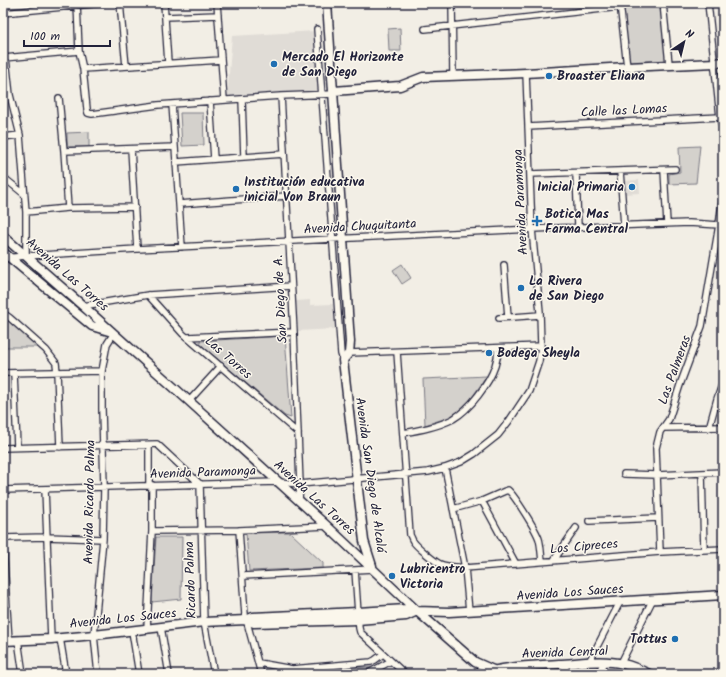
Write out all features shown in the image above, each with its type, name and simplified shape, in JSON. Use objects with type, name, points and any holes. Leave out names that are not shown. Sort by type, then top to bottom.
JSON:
[{"type":"street","points":[[3,13],[77,4],[103,3]]},
{"type":"street","points":[[120,3],[126,66]]},
{"type":"street","points":[[164,3],[168,63]]},
{"type":"street","points":[[217,3],[224,100]]},
{"type":"street","points":[[327,3],[350,342],[349,353],[343,360]]},
{"type":"street","points":[[452,3],[453,76]]},
{"type":"street","points":[[663,3],[669,64]]},
{"type":"street","points":[[708,3],[719,62],[720,117],[723,132]]},
{"type":"street","points":[[77,4],[79,51],[83,69],[87,109],[88,113],[92,114],[172,104],[323,94],[400,86],[423,77],[526,73],[719,62]]},
{"type":"street","points":[[425,29],[620,5],[627,67]]},
{"type":"street","points":[[165,17],[218,15]]},
{"type":"street","name":"Avenida San Diego de Alcalá","points":[[317,29],[341,354],[343,360],[364,541],[373,569]]},
{"type":"street","points":[[26,256],[26,212],[20,135],[10,95],[5,58],[79,51]]},
{"type":"street","points":[[83,69],[221,60]]},
{"type":"street","points":[[320,62],[332,61]]},
{"type":"street","name":"Avenida Paramonga","points":[[3,490],[278,482],[300,484],[428,472],[461,462],[474,454],[502,430],[529,391],[539,361],[540,315],[532,229],[526,73]]},
{"type":"street","points":[[3,96],[10,95]]},
{"type":"street","name":"San Diego de A.","points":[[281,96],[294,332],[300,484],[299,500]]},
{"type":"street","points":[[59,98],[68,208]]},
{"type":"street","points":[[242,99],[244,157]]},
{"type":"street","points":[[210,101],[214,159]]},
{"type":"street","points":[[172,104],[182,247]]},
{"type":"street","name":"Calle las Lomas","points":[[528,127],[720,117]]},
{"type":"street","points":[[3,137],[20,135]]},
{"type":"street","points":[[64,151],[175,147]]},
{"type":"street","points":[[131,149],[137,249]]},
{"type":"street","points":[[176,162],[284,154]]},
{"type":"street","points":[[530,174],[675,169]]},
{"type":"street","points":[[664,170],[667,224]]},
{"type":"street","points":[[620,171],[624,225]]},
{"type":"street","points":[[576,173],[578,227]]},
{"type":"street","points":[[3,177],[24,194]]},
{"type":"street","name":"Las Palmeras","points":[[660,552],[656,448],[660,432],[669,419],[702,326],[723,195]]},
{"type":"street","points":[[179,204],[286,196]]},
{"type":"street","points":[[26,212],[68,208],[135,207]]},
{"type":"street","name":"Avenida Chuquitanta","points":[[6,258],[137,249],[532,229],[689,223],[719,225]]},
{"type":"street","name":"Avenida Las Torres","points":[[3,236],[114,333],[475,662],[501,674]]},
{"type":"street","name":"Avenida Las Torres","points":[[3,252],[6,258],[92,326],[114,333]]},
{"type":"street","points":[[504,265],[508,317]]},
{"type":"street","points":[[84,306],[148,296],[291,286]]},
{"type":"street","name":"Las Torres","points":[[148,296],[183,334],[298,432]]},
{"type":"street","points":[[3,313],[46,350],[56,362],[60,447]]},
{"type":"street","points":[[499,318],[540,315]]},
{"type":"street","points":[[188,337],[294,332]]},
{"type":"street","name":"Avenida Ricardo Palma","points":[[98,674],[94,635],[103,539],[104,487],[102,371],[107,344],[114,333]]},
{"type":"street","points":[[349,353],[540,346]]},
{"type":"street","points":[[403,433],[426,429],[441,424],[454,418],[466,409],[489,380],[495,367],[498,356],[498,348]]},
{"type":"street","points":[[398,352],[405,475]]},
{"type":"street","points":[[189,401],[221,366]]},
{"type":"street","points":[[3,373],[102,371]]},
{"type":"street","points":[[14,373],[18,447]]},
{"type":"street","points":[[709,428],[720,400],[723,382]]},
{"type":"street","points":[[663,428],[723,427]]},
{"type":"street","points":[[147,629],[152,531],[150,444]]},
{"type":"street","points":[[3,448],[157,444],[200,484]]},
{"type":"street","points":[[445,468],[465,568],[469,611]]},
{"type":"street","points":[[624,474],[657,475],[723,472]]},
{"type":"street","points":[[702,473],[704,550]]},
{"type":"street","name":"Los Cipreces","points":[[405,475],[410,535],[412,541],[436,562],[446,566],[465,568],[660,552],[723,549]]},
{"type":"street","name":"Ricardo Palma","points":[[200,484],[204,622],[214,674]]},
{"type":"street","points":[[45,488],[51,639]]},
{"type":"street","points":[[453,509],[482,501],[508,490],[511,492],[530,522],[538,539],[542,561]]},
{"type":"street","points":[[482,501],[516,564]]},
{"type":"street","points":[[589,521],[658,518]]},
{"type":"street","points":[[152,531],[239,530],[327,526]]},
{"type":"street","points":[[554,560],[576,528]]},
{"type":"street","points":[[239,530],[246,620],[261,674]]},
{"type":"street","points":[[3,538],[47,537],[103,539]]},
{"type":"street","points":[[3,544],[6,641]]},
{"type":"street","points":[[243,576],[373,569]]},
{"type":"street","points":[[354,570],[360,632],[405,674]]},
{"type":"street","name":"Avenida Los Sauces","points":[[6,641],[94,635],[204,622],[246,620],[253,617],[358,616],[406,609],[449,612],[723,595]]},
{"type":"street","points":[[620,664],[653,599]]},
{"type":"street","points":[[589,662],[620,602]]},
{"type":"street","points":[[161,627],[169,674]]},
{"type":"street","points":[[132,631],[139,674]]},
{"type":"street","points":[[60,638],[66,674]]},
{"type":"street","points":[[18,640],[23,674]]},
{"type":"street","points":[[259,663],[292,668],[371,662],[383,654]]},
{"type":"street","points":[[367,674],[392,661]]},
{"type":"street","points":[[598,674],[604,662]]},
{"type":"street","name":"Avenida Central","points":[[480,674],[492,670],[528,666],[604,662],[640,669],[649,674]]},
{"type":"street","points":[[562,674],[568,663]]},
{"type":"shaded area","points":[[622,3],[660,3],[666,62],[629,64]]},
{"type":"shaded area","points":[[400,28],[401,51],[389,51],[388,29]]},
{"type":"shaded area","name":"Mercado El Horizonte de San Diego","points":[[316,31],[320,92],[227,98],[232,36]]},
{"type":"shaded area","points":[[180,113],[203,113],[204,145],[182,146]]},
{"type":"shaded area","points":[[89,132],[89,147],[67,147],[67,133]]},
{"type":"shaded area","points":[[700,146],[696,183],[669,184],[669,174],[680,172],[679,147]]},
{"type":"shaded area","name":"Inicial Primaria","points":[[639,180],[640,193],[624,194],[623,181]]},
{"type":"shaded area","points":[[402,264],[411,278],[402,284],[393,270]]},
{"type":"shaded area","points":[[310,300],[310,305],[333,304],[335,329],[298,331],[296,301]]},
{"type":"shaded area","points":[[3,315],[39,347],[3,347]]},
{"type":"shaded area","points":[[285,336],[291,418],[285,416],[200,344],[200,341]]},
{"type":"shaded area","points":[[487,376],[470,400],[453,416],[425,425],[423,379]]},
{"type":"shaded area","points":[[290,532],[323,563],[323,568],[249,571],[246,533]]},
{"type":"shaded area","points":[[156,537],[182,537],[181,599],[152,602]]},
{"type":"shaded area","points":[[374,667],[359,674],[291,674],[324,669]]},
{"type":"place","name":"Mercado El Horizonte de San Diego","points":[[274,64]]},
{"type":"place","name":"Broaster Eliana","points":[[549,76]]},
{"type":"place","name":"Inicial Primaria","points":[[632,187]]},
{"type":"place","name":"Institución educativa inicial Von Braun","points":[[236,189]]},
{"type":"place","name":"Botica Mas Farma Central","points":[[537,221]]},
{"type":"place","name":"La Rivera de San Diego","points":[[521,288]]},
{"type":"place","name":"Bodega Sheyla","points":[[489,353]]},
{"type":"place","name":"Lubricentro Victoria","points":[[392,576]]},
{"type":"place","name":"Tottus","points":[[675,639]]}]
